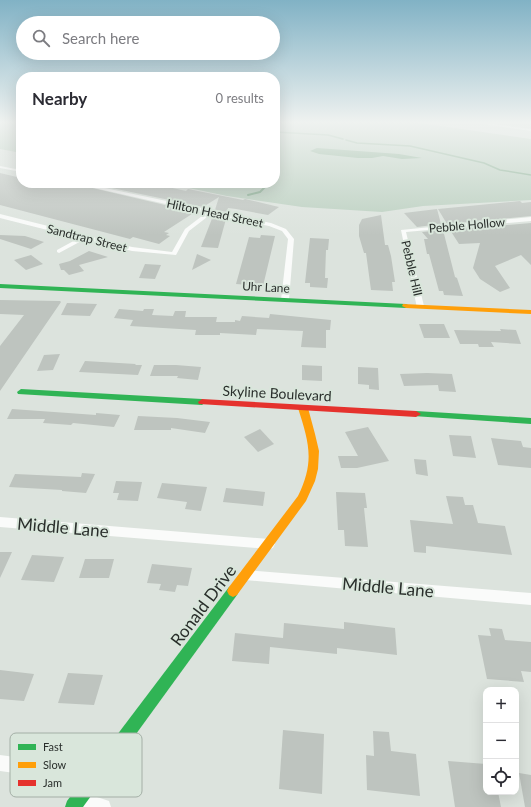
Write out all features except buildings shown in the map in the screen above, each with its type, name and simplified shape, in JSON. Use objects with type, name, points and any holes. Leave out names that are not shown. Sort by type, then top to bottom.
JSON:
[{"type":"street","points":[[0,167],[16,170]]},
{"type":"street","name":"Hilton Head Street","points":[[97,188],[271,225],[284,230],[292,239],[285,300]]},
{"type":"street","name":"Sandtrap Street","points":[[0,216],[141,251],[174,254],[187,230],[210,212]]},
{"type":"street","name":"Pebble Hollow","points":[[403,231],[531,219]]},
{"type":"street","name":"Pebble Hill","points":[[403,231],[420,306]]},
{"type":"street","points":[[59,251],[85,237]]},
{"type":"street","name":"Uhr Lane","points":[[0,286],[531,312]]},
{"type":"street","name":"Skyline Boulevard","points":[[21,392],[531,421]]},
{"type":"street","name":"Ronald Drive","points":[[128,733],[302,498],[312,476],[315,459],[313,443],[303,408]]},
{"type":"street","name":"Middle Lane","points":[[0,522],[269,544]]},
{"type":"street","name":"Middle Lane","points":[[245,575],[531,599]]},
{"type":"street","points":[[0,763],[10,764]]},
{"type":"street","points":[[76,803],[103,807]]},
{"type":"shaded area","points":[[280,160],[531,160],[531,200],[423,206],[382,212],[302,207],[227,196],[189,188],[280,188]]},
{"type":"waterway","points":[[469,160],[484,163],[500,170],[531,175]]},
{"type":"waterway","points":[[248,195],[260,192],[264,188]]},
{"type":"traffic: fast","points":[[0,286],[406,306]]},
{"type":"traffic: fast","points":[[21,392],[202,402]]},
{"type":"traffic: fast","points":[[416,414],[531,421]]},
{"type":"traffic: fast","points":[[128,733],[233,591]]},
{"type":"traffic: fast","points":[[73,807],[80,797]]},
{"type":"traffic: slow","points":[[406,306],[531,312]]},
{"type":"traffic: slow","points":[[233,591],[302,498],[310,481],[313,469],[314,451],[311,434],[303,408]]},
{"type":"traffic: jam","points":[[202,402],[416,414]]}]
